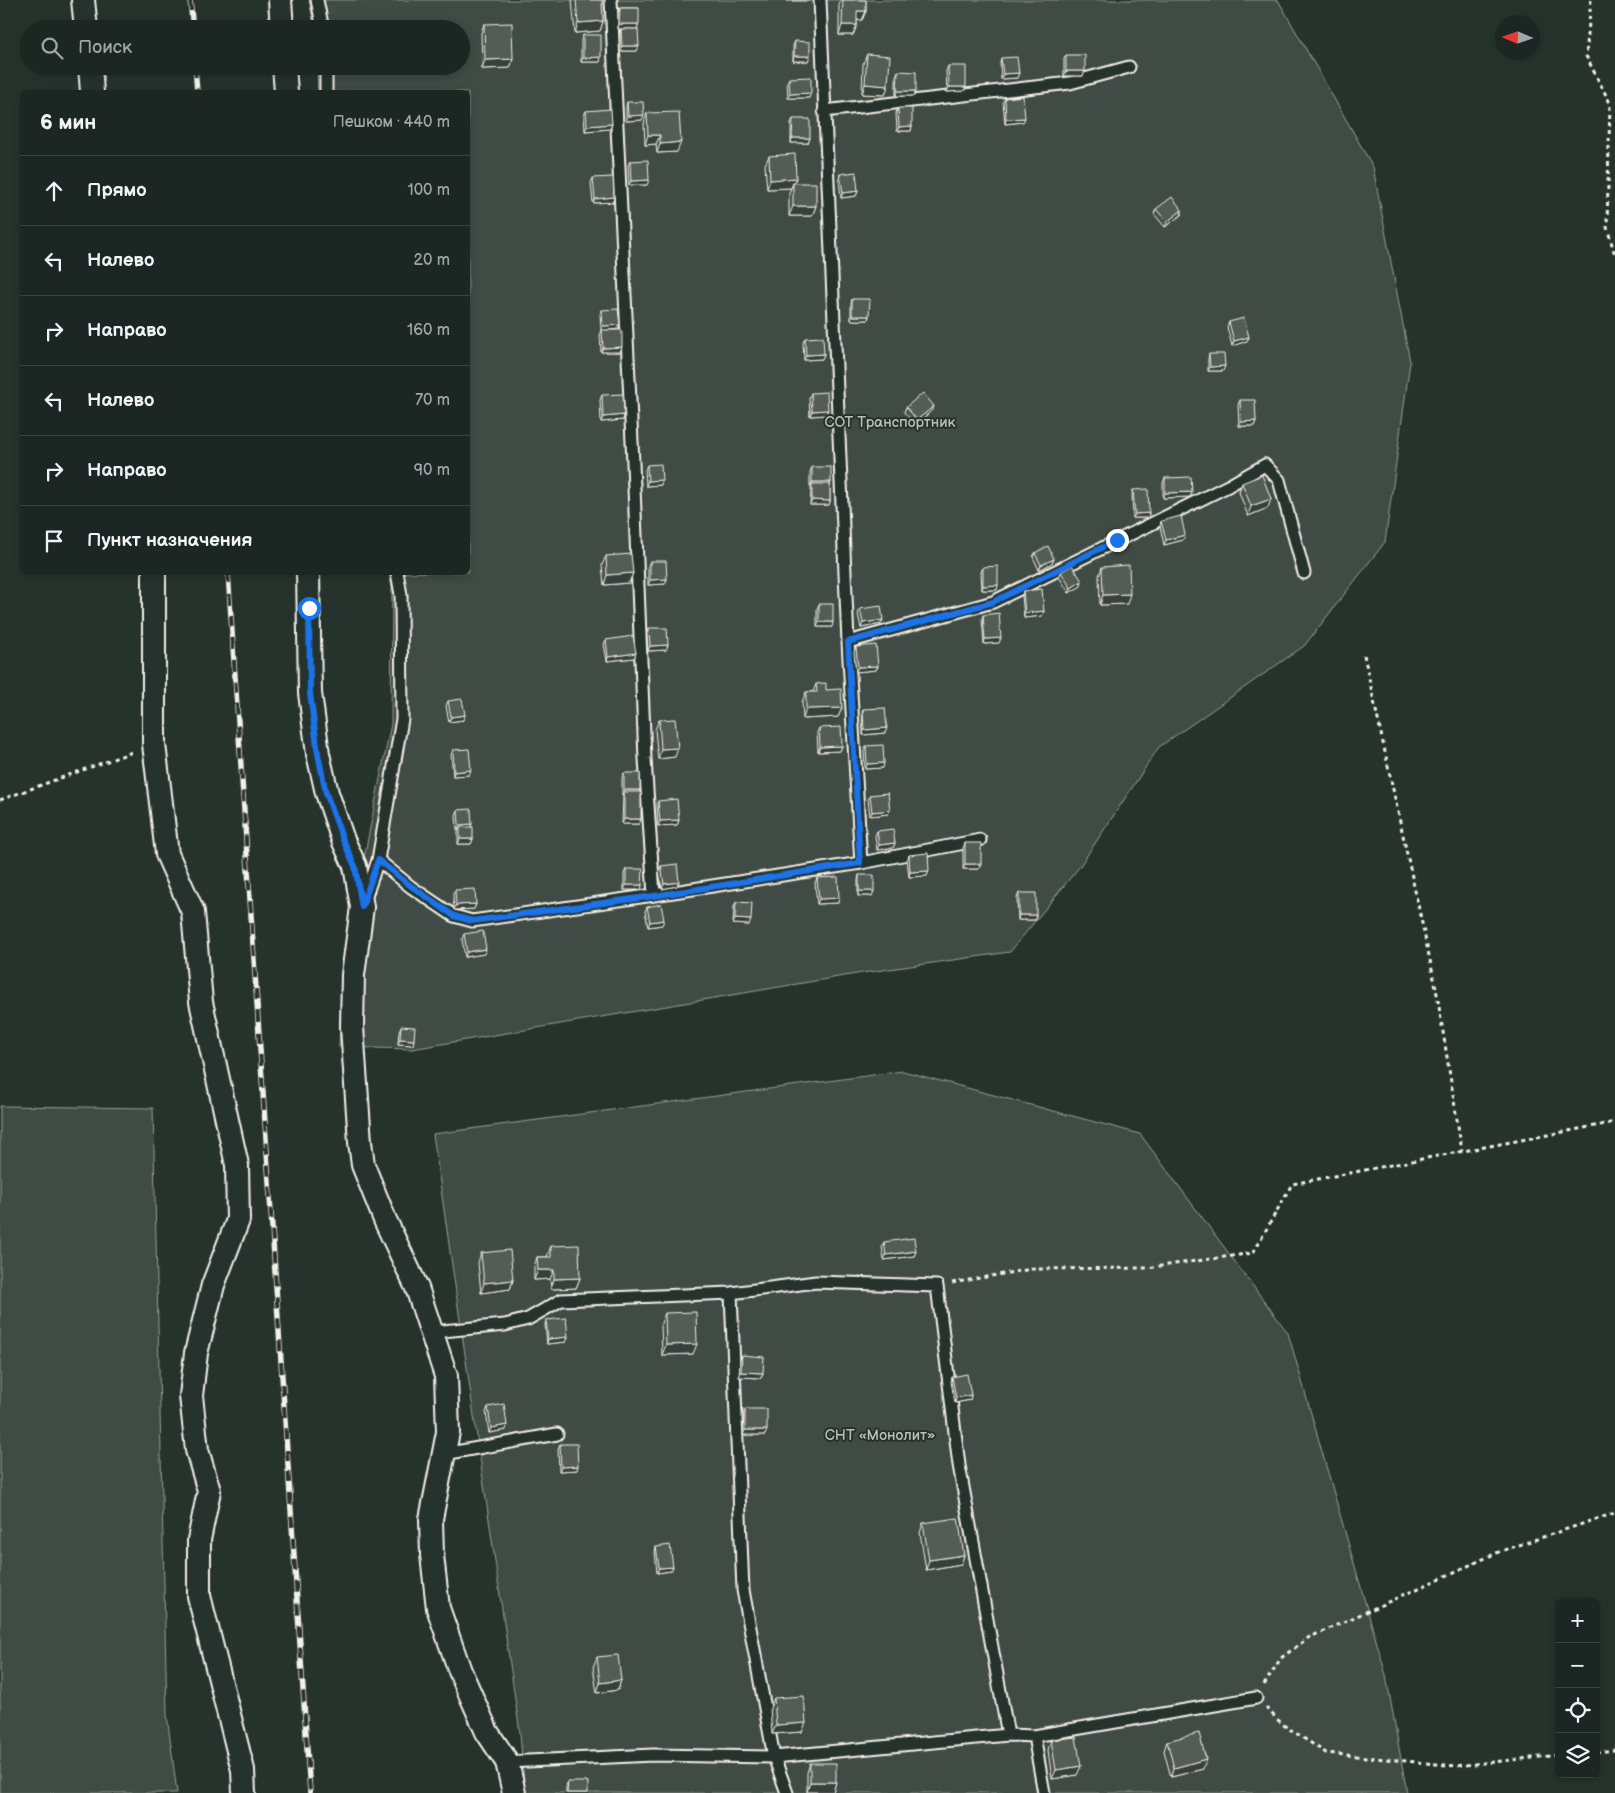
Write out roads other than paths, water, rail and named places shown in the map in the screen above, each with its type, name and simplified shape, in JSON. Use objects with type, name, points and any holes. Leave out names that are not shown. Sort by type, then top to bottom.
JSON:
[{"type":"street","points":[[83,0],[85,20]]},
{"type":"street","points":[[280,0],[281,20]]},
{"type":"street","points":[[91,75],[92,90]]},
{"type":"street","points":[[285,75],[286,90]]},
{"type":"street","points":[[154,575],[154,744],[168,854],[193,912],[201,1002],[237,1165],[238,1220],[213,1285],[196,1353],[191,1396],[197,1450],[209,1491],[199,1540],[199,1596],[243,1770],[244,1793]]},
{"type":"street","points":[[308,575],[310,693],[318,754],[326,793],[343,840],[355,866],[362,907],[354,975],[352,1027],[363,1165],[385,1220],[417,1288],[446,1376],[448,1432],[431,1519],[432,1555],[438,1608],[460,1671],[487,1732],[506,1762],[514,1793]]},
{"type":"lane","points":[[317,0],[322,20]]},
{"type":"lane","points":[[611,0],[645,759],[654,896]]},
{"type":"lane","points":[[820,0],[848,642],[860,863]]},
{"type":"lane","points":[[824,111],[1070,83],[1129,67]]},
{"type":"lane","points":[[326,75],[326,90]]},
{"type":"lane","points":[[848,642],[993,602],[1228,486],[1265,465],[1279,480],[1304,572]]},
{"type":"lane","points":[[362,907],[378,860],[402,719],[401,595],[398,575]]},
{"type":"lane","points":[[378,860],[454,916],[472,921],[654,896],[860,863],[980,840]]},
{"type":"lane","points":[[432,1332],[505,1325],[528,1319],[561,1300],[731,1293],[816,1282],[936,1286],[959,1465],[1008,1735]]},
{"type":"lane","points":[[731,1293],[743,1590],[774,1758],[787,1793]]},
{"type":"lane","points":[[444,1454],[558,1434]]},
{"type":"lane","points":[[506,1762],[653,1756],[774,1758],[1008,1735],[1034,1736],[1256,1698]]},
{"type":"lane","points":[[1034,1736],[1044,1793]]},
{"type":"railway","points":[[190,0],[192,20]]},
{"type":"railway","points":[[196,75],[197,90]]},
{"type":"railway","points":[[228,575],[310,1793]]},
{"type":"park label","name":"СОТ Транспортник","points":[[890,422]]},
{"type":"park label","name":"СНТ «Монолит»","points":[[880,1435]]}]
